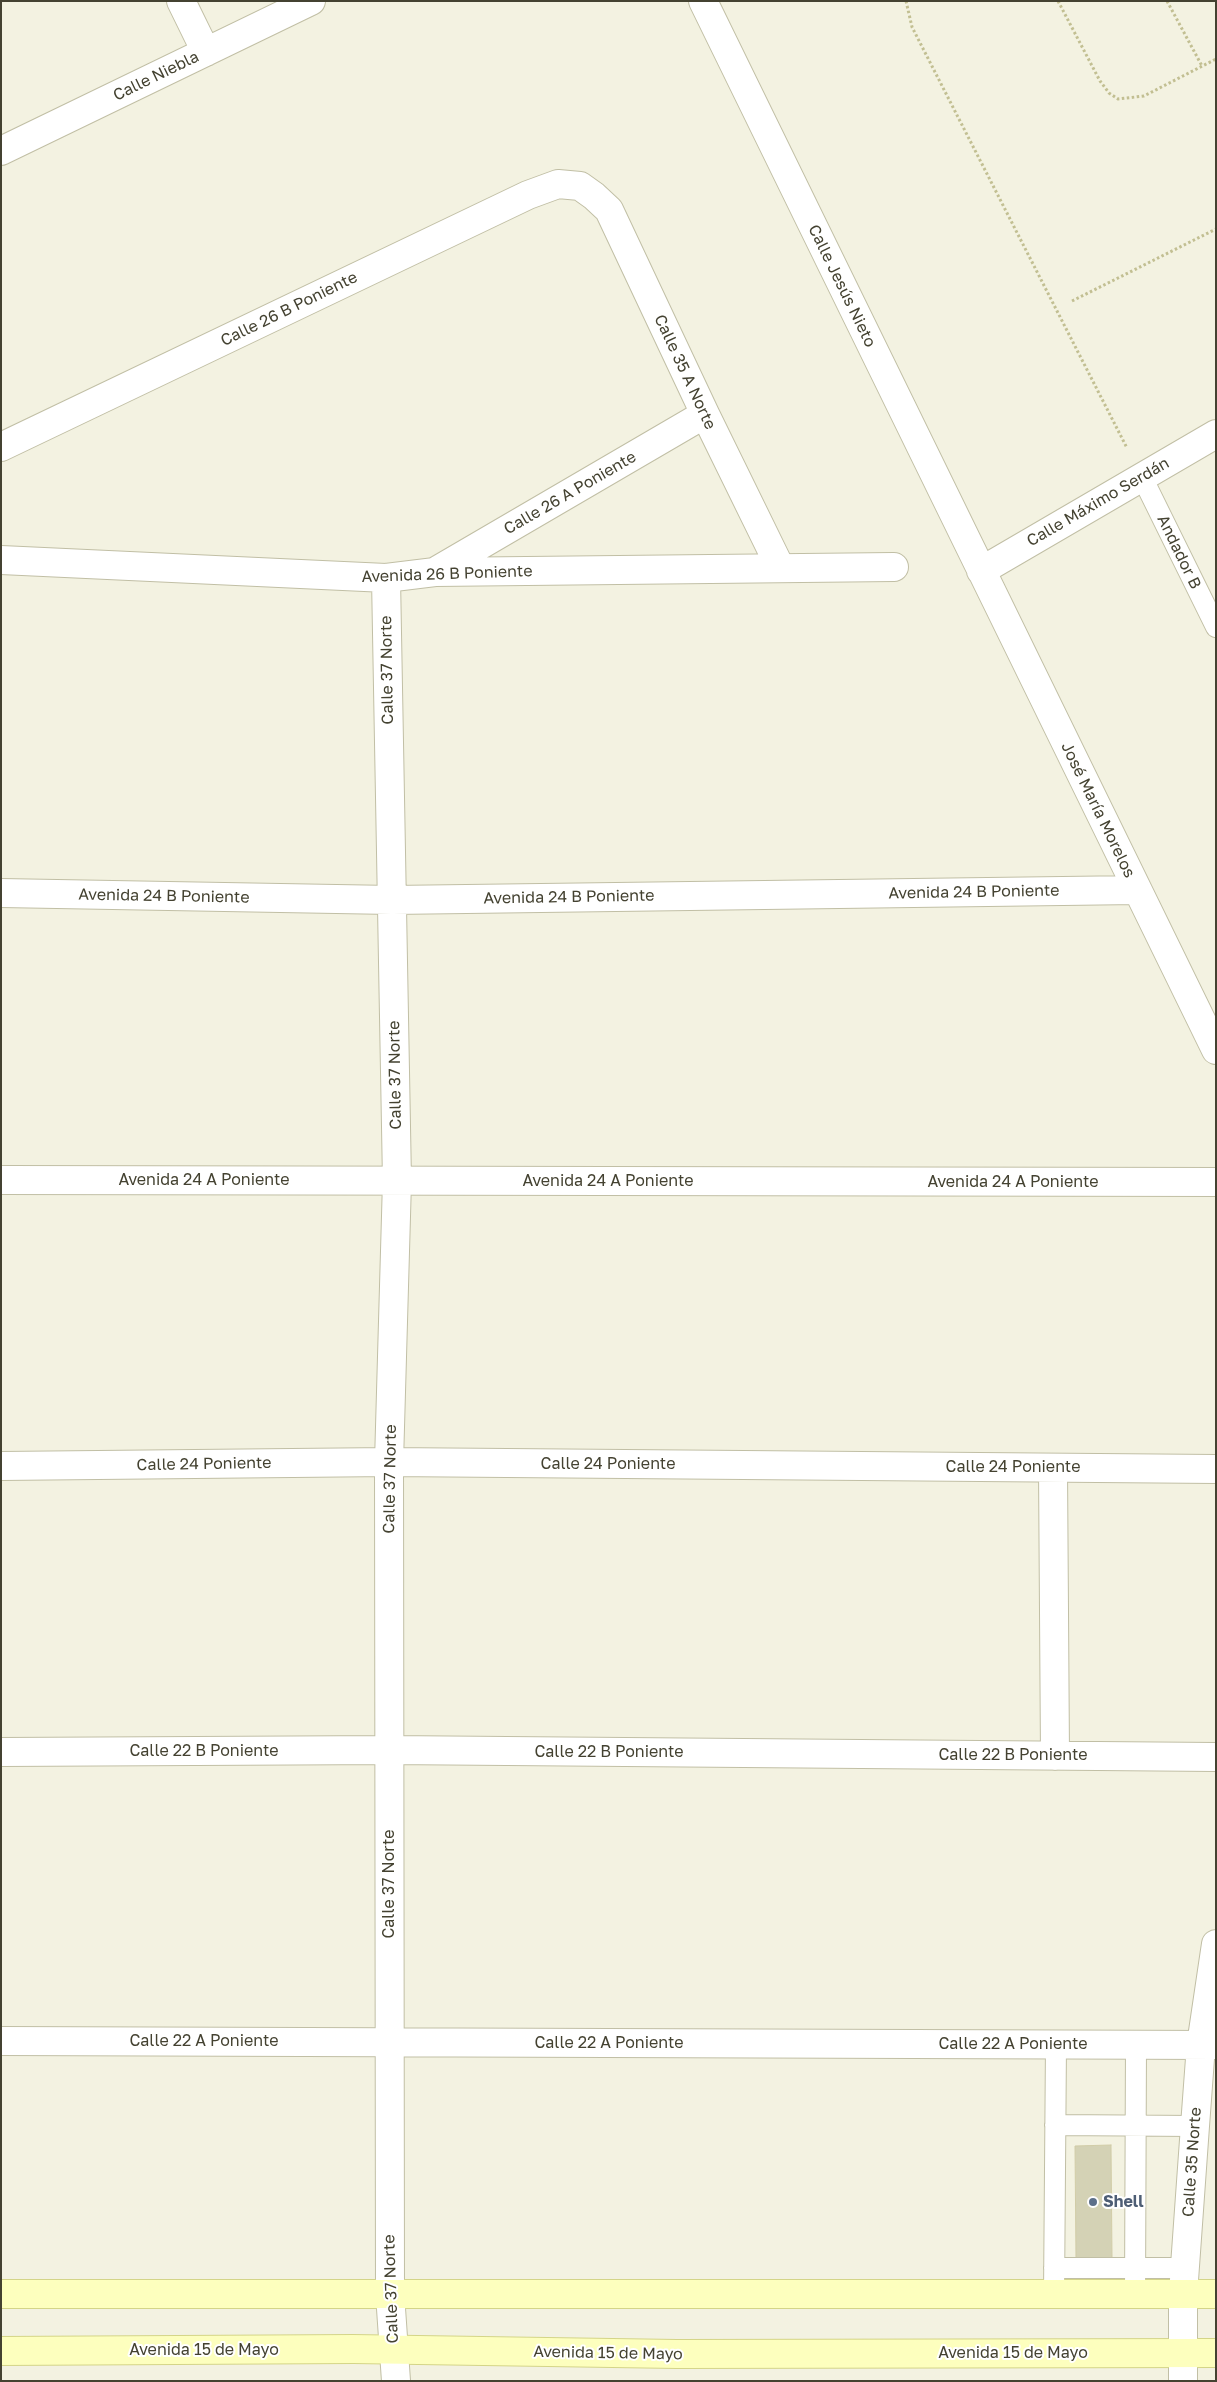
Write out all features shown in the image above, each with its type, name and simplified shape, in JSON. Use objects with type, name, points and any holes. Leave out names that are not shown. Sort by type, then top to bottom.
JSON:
[{"type":"main road","points":[[1,2294],[1216,2294]]},
{"type":"main road","name":"Avenida 15 de Mayo","points":[[1,2351],[393,2350],[676,2354],[1216,2353]]},
{"type":"street","points":[[181,1],[206,52]]},
{"type":"street","name":"Calle Niebla","points":[[1,151],[311,1]]},
{"type":"street","name":"Calle Jesús Nieto","points":[[702,1],[981,571]]},
{"type":"street","name":"Calle 26 B Poniente","points":[[1,447],[528,195],[558,184],[580,186]]},
{"type":"street","name":"Calle 35 A Norte","points":[[580,186],[609,210],[705,414],[780,567]]},
{"type":"street","name":"Calle 26 A Poniente","points":[[435,572],[705,414]]},
{"type":"street","name":"Calle Máximo Serdán","points":[[981,571],[1216,434]]},
{"type":"street","name":"Avenida 26 B Poniente","points":[[1,560],[386,578],[435,572],[894,567]]},
{"type":"street","name":"José María Morelos","points":[[981,571],[1216,1050]]},
{"type":"street","name":"Calle 37 Norte","points":[[386,578],[397,1181],[389,1462],[390,2294],[396,2381]]},
{"type":"street","name":"Avenida 24 B Poniente","points":[[1,893],[392,900],[1137,890]]},
{"type":"street","name":"Avenida 24 A Poniente","points":[[1,1180],[1216,1182]]},
{"type":"street","name":"Calle 24 Poniente","points":[[1,1466],[389,1462],[1216,1469]]},
{"type":"street","points":[[1053,1468],[1055,1756]]},
{"type":"street","name":"Calle 22 B Poniente","points":[[1,1752],[389,1750],[1216,1757]]},
{"type":"street","name":"Calle 35 Norte","points":[[1183,2381],[1183,2294],[1195,2126],[1209,2045],[1216,1944]]},
{"type":"street","name":"Calle 22 A Poniente","points":[[1,2041],[1209,2045]]},
{"type":"lane","name":"Andador B","points":[[1142,477],[1216,627]]},
{"type":"lane","points":[[1054,2295],[1056,2044]]},
{"type":"lane","points":[[1135,2295],[1136,2045]]},
{"type":"lane","points":[[1055,2125],[1195,2126]]},
{"type":"lane","points":[[1054,2268],[1185,2268]]},
{"type":"path","points":[[906,1],[912,27],[1142,477]]},
{"type":"path","points":[[1058,1],[1100,81],[1109,93],[1118,99],[1144,96],[1216,59]]},
{"type":"path","points":[[1168,1],[1202,66]]},
{"type":"path","points":[[1072,302],[1216,229]]},
{"type":"building","name":"Shell","points":[[1111,2145],[1112,2258],[1076,2259],[1075,2146]]},
{"type":"place","name":"Shell","points":[[1093,2202]]}]
